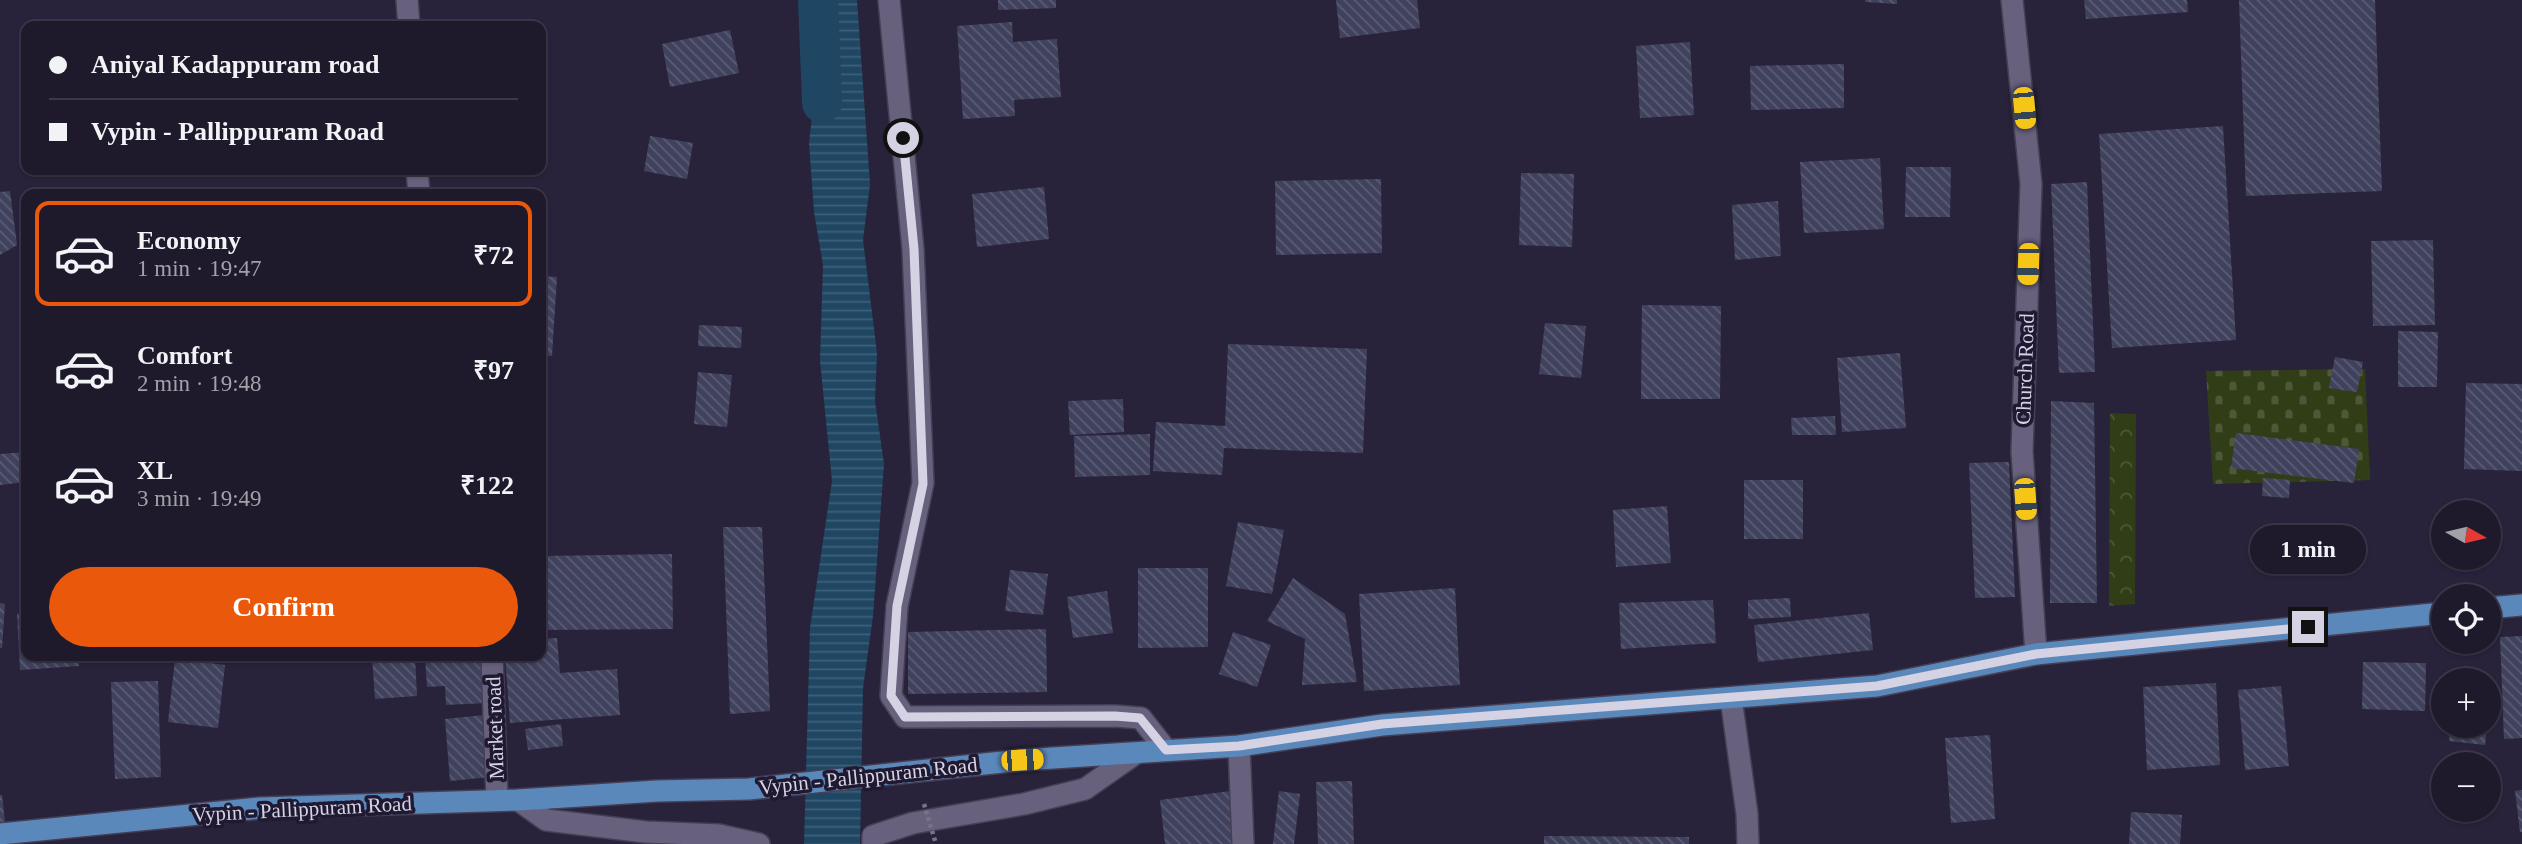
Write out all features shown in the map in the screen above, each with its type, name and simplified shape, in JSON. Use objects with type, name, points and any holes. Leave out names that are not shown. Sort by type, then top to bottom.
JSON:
[{"type":"main road","points":[[2501,607],[2522,605]]},
{"type":"main road","name":"Vypin - Pallippuram Road","points":[[0,834],[260,808],[748,789],[1022,760],[1239,746],[1382,724],[1877,686],[2036,654],[2431,614]]},
{"type":"street","points":[[407,0],[409,21]]},
{"type":"street","points":[[889,0],[914,249],[923,484],[897,606],[891,696],[905,717],[1140,718],[1166,750]]},
{"type":"street","name":"Church Road","points":[[2012,0],[2031,184],[2022,452],[2036,654]]},
{"type":"street","name":"Market road","points":[[492,661],[497,800]]},
{"type":"street","points":[[1731,698],[1747,814],[1748,844]]},
{"type":"street","points":[[1239,746],[1243,844]]},
{"type":"street","points":[[873,844],[873,836],[913,823],[1024,804],[1085,789],[1135,754]]},
{"type":"street","points":[[518,800],[546,820],[646,832],[719,835],[759,844]]},
{"type":"path","points":[[925,804],[936,844]]},
{"type":"green space","points":[[2365,369],[2370,480],[2213,484],[2206,371]]},
{"type":"green space","points":[[2110,413],[2136,414],[2135,604],[2109,606]]},
{"type":"water","points":[[810,0],[857,0],[870,184],[863,240],[877,353],[875,401],[884,464],[873,616],[863,688],[860,844],[804,844],[810,628],[832,481],[820,361],[823,265],[814,212],[809,143],[823,18]]},
{"type":"building","points":[[998,0],[1056,0],[1056,8],[998,10]]},
{"type":"building","points":[[1336,0],[1417,0],[1420,28],[1340,38]]},
{"type":"building","points":[[1897,0],[1897,4],[1865,2]]},
{"type":"building","points":[[2084,0],[2187,0],[2188,12],[2086,19]]},
{"type":"building","points":[[2239,0],[2375,0],[2382,191],[2246,196]]},
{"type":"building","points":[[1012,22],[1013,42],[1057,39],[1061,97],[1014,100],[1015,116],[963,119],[957,26]]},
{"type":"building","points":[[730,30],[739,73],[670,87],[662,44]]},
{"type":"building","points":[[1690,42],[1694,115],[1640,118],[1636,46]]},
{"type":"building","points":[[1844,64],[1844,108],[1751,110],[1750,66]]},
{"type":"building","points":[[2223,126],[2236,340],[2112,348],[2099,134]]},
{"type":"building","points":[[650,136],[693,143],[687,179],[644,171]]},
{"type":"building","points":[[1880,158],[1884,229],[1804,233],[1800,162]]},
{"type":"building","points":[[1906,167],[1951,167],[1950,217],[1905,217]]},
{"type":"building","points":[[1521,173],[1574,174],[1572,247],[1519,245]]},
{"type":"building","points":[[1381,179],[1382,253],[1276,255],[1275,181]]},
{"type":"building","points":[[2087,182],[2095,372],[2059,373],[2051,184]]},
{"type":"building","points":[[1044,187],[1049,239],[977,247],[972,194]]},
{"type":"building","points":[[10,191],[17,245],[0,255],[0,192]]},
{"type":"building","points":[[1778,201],[1781,256],[1735,260],[1732,205]]},
{"type":"building","points":[[2433,240],[2435,325],[2373,326],[2371,241]]},
{"type":"building","points":[[546,276],[557,277],[552,356],[546,355]]},
{"type":"building","points":[[1642,305],[1721,306],[1720,399],[1641,399]]},
{"type":"building","points":[[1545,323],[1586,326],[1581,378],[1539,374]]},
{"type":"building","points":[[699,325],[742,327],[741,348],[698,346]]},
{"type":"building","points":[[2398,331],[2438,332],[2437,387],[2398,387]]},
{"type":"building","points":[[1228,344],[1367,349],[1363,453],[1224,448],[1222,475],[1153,471],[1156,422],[1225,426]]},
{"type":"building","points":[[1900,353],[1906,428],[1842,432],[1837,358]]},
{"type":"building","points":[[2335,357],[2363,362],[2357,392],[2329,388]]},
{"type":"building","points":[[698,372],[732,375],[727,427],[694,424]]},
{"type":"building","points":[[2466,383],[2522,384],[2522,471],[2464,469]]},
{"type":"building","points":[[1123,399],[1124,432],[1070,435],[1068,401]]},
{"type":"building","points":[[2051,401],[2094,403],[2097,603],[2050,603]]},
{"type":"building","points":[[1835,416],[1836,435],[1792,435],[1791,418]]},
{"type":"building","points":[[2236,433],[2359,449],[2354,483],[2231,468]]},
{"type":"building","points":[[1150,434],[1150,475],[1075,477],[1074,436]]},
{"type":"building","points":[[21,452],[21,483],[0,485],[0,454]]},
{"type":"building","points":[[2009,462],[2015,597],[1975,598],[1969,463]]},
{"type":"building","points":[[2263,478],[2290,480],[2289,498],[2262,496]]},
{"type":"building","points":[[1744,480],[1803,480],[1803,539],[1744,539]]},
{"type":"building","points":[[1667,506],[1671,563],[1616,567],[1613,510]]},
{"type":"building","points":[[1238,522],[1284,530],[1272,594],[1226,586]]},
{"type":"building","points":[[723,527],[762,527],[770,711],[730,714]]},
{"type":"building","points":[[672,554],[673,629],[546,630],[546,556]]},
{"type":"building","points":[[1138,568],[1208,568],[1208,647],[1138,648]]},
{"type":"building","points":[[1010,570],[1048,574],[1043,615],[1005,611]]},
{"type":"building","points":[[1293,578],[1345,614],[1357,682],[1302,685],[1305,639],[1267,621]]},
{"type":"building","points":[[1455,588],[1460,685],[1364,691],[1359,594]]},
{"type":"building","points":[[1107,591],[1113,633],[1073,638],[1067,597]]},
{"type":"building","points":[[1790,598],[1791,617],[1748,619],[1748,600]]},
{"type":"building","points":[[1713,600],[1716,643],[1621,649],[1619,603]]},
{"type":"building","points":[[0,603],[5,604],[2,648],[0,648]]},
{"type":"building","points":[[1869,613],[1873,650],[1758,662],[1754,625]]},
{"type":"building","points":[[17,614],[21,614],[21,661],[78,661],[79,666],[20,670]]},
{"type":"building","points":[[1046,629],[1047,692],[908,694],[908,632]]},
{"type":"building","points":[[1233,632],[1271,645],[1257,687],[1219,674]]},
{"type":"building","points":[[2522,636],[2522,738],[2504,739],[2501,637]]},
{"type":"building","points":[[557,638],[560,673],[617,669],[620,715],[510,723],[505,661],[546,661],[546,639]]},
{"type":"building","points":[[175,661],[225,665],[218,728],[168,722]]},
{"type":"building","points":[[372,661],[415,661],[417,696],[375,699]]},
{"type":"building","points":[[425,661],[483,661],[487,703],[446,705],[445,686],[427,687]]},
{"type":"building","points":[[2363,662],[2426,663],[2425,711],[2362,709]]},
{"type":"building","points":[[158,681],[161,777],[115,779],[111,682]]},
{"type":"building","points":[[2216,683],[2220,765],[2147,770],[2143,687]]},
{"type":"building","points":[[2281,686],[2289,766],[2245,770],[2238,690]]},
{"type":"building","points":[[484,715],[490,777],[450,781],[445,719]]},
{"type":"building","points":[[561,724],[563,746],[528,750],[525,729]]},
{"type":"building","points":[[1990,735],[1995,819],[1951,823],[1945,738]]},
{"type":"building","points":[[2449,738],[2486,738],[2485,745],[2449,741]]},
{"type":"building","points":[[1352,781],[1354,844],[1318,844],[1316,782]]},
{"type":"building","points":[[2522,790],[2522,832],[2520,832],[2515,791]]},
{"type":"building","points":[[1231,791],[1237,844],[1165,844],[1160,800]]},
{"type":"building","points":[[1279,791],[1300,794],[1294,844],[1273,844]]},
{"type":"building","points":[[0,795],[5,823],[0,824]]},
{"type":"building","points":[[2131,812],[2182,815],[2180,844],[2129,844]]},
{"type":"building","points":[[1544,836],[1689,837],[1689,844],[1544,844]]},
{"type":"waterway","points":[[818,0],[822,103]]},
{"type":"route","points":[[903,138],[914,249],[923,484],[897,606],[891,696],[905,717],[1140,718],[1166,750],[1239,746],[1382,724],[1877,686],[2036,654],[2308,627]]}]
